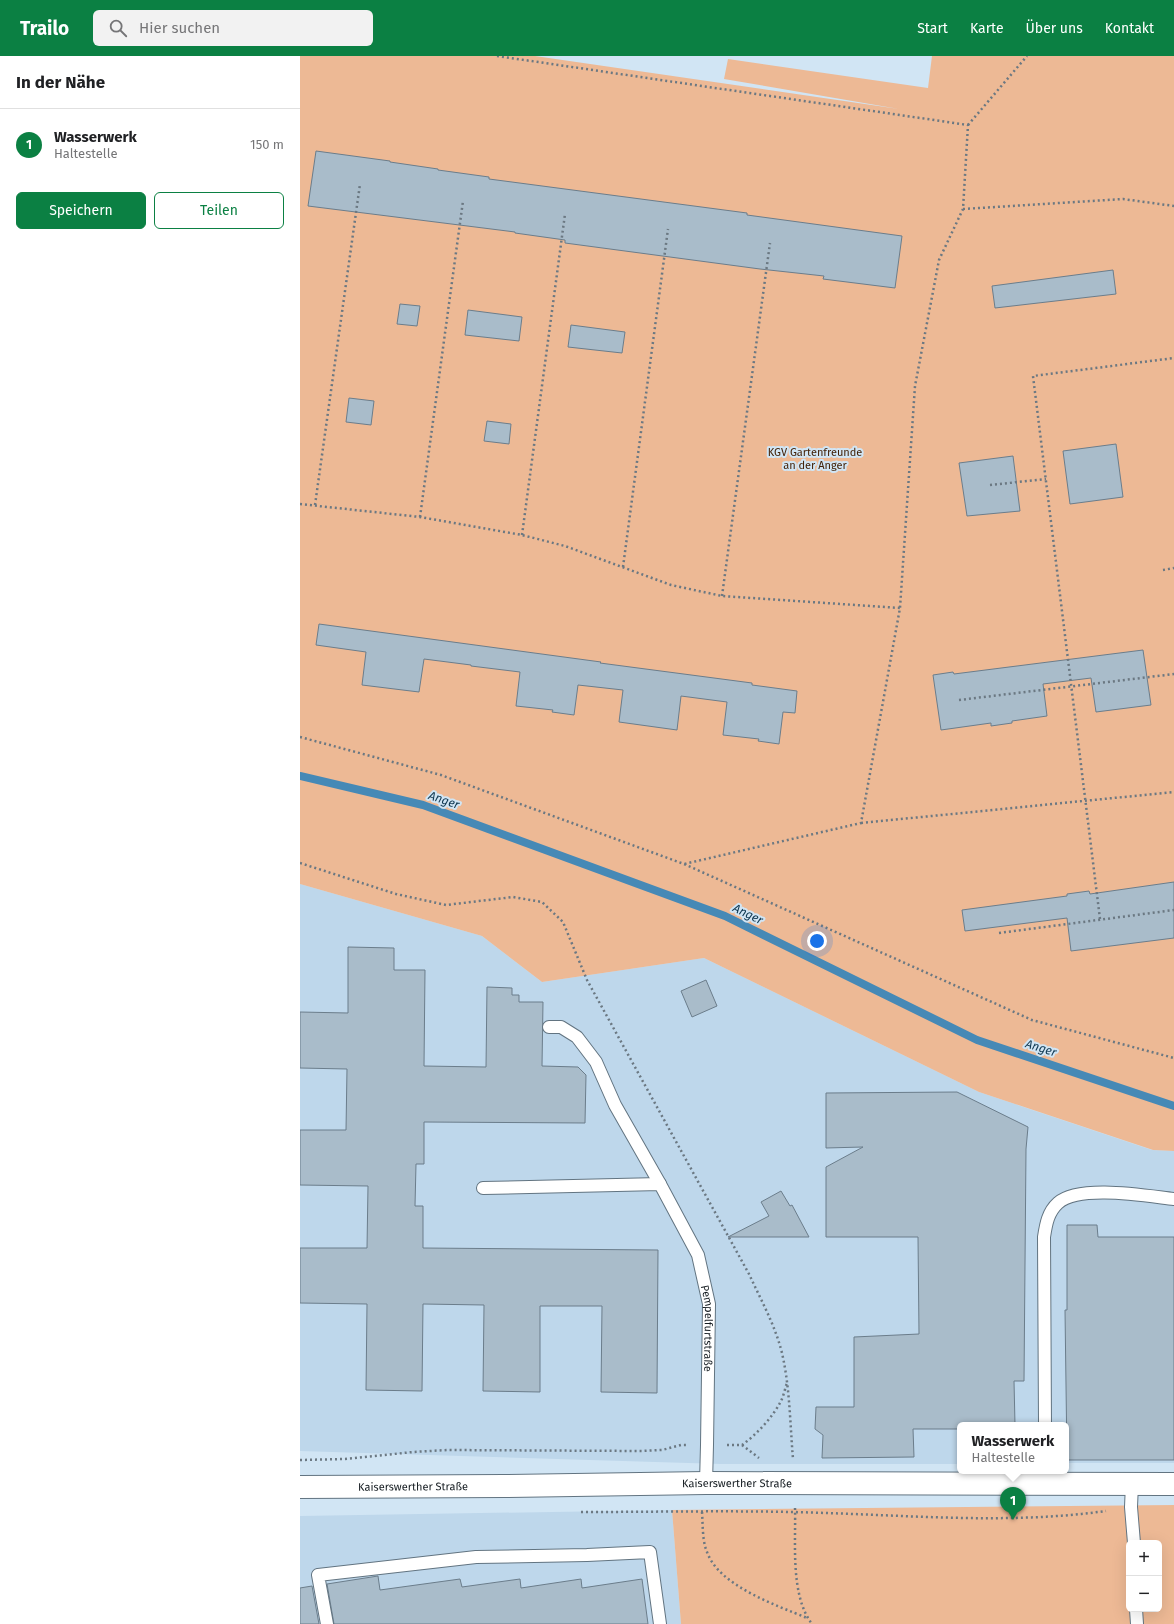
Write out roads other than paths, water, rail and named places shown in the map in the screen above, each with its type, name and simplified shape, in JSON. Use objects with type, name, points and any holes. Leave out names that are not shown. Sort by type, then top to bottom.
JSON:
[{"type":"main road","name":"Kaiserswerther Straße","points":[[300,1487],[504,1486],[1046,1478],[1132,1484],[1174,1484]]},
{"type":"lane","name":"Pempelfurtstraße","points":[[548,1027],[561,1027],[577,1037],[596,1062],[615,1105],[698,1255],[709,1304],[706,1483]]},
{"type":"lane","points":[[483,1188],[660,1184]]},
{"type":"lane","points":[[1045,1422],[1044,1237],[1048,1216],[1058,1202],[1075,1195],[1109,1192],[1174,1199]]},
{"type":"lane","points":[[1132,1484],[1131,1507],[1134,1540]]},
{"type":"lane","points":[[327,1624],[318,1575],[476,1557],[650,1552],[660,1624]]},
{"type":"lane","points":[[1136,1612],[1137,1624]]},
{"type":"waterway","name":"Anger","points":[[300,776],[423,805],[725,916],[977,1040],[1174,1106]]},
{"type":"place","name":"Wasserwerk","points":[[1013,1520]]},
{"type":"park label","name":"KGV Gartenfreunde an der Anger","points":[[815,458]]}]
